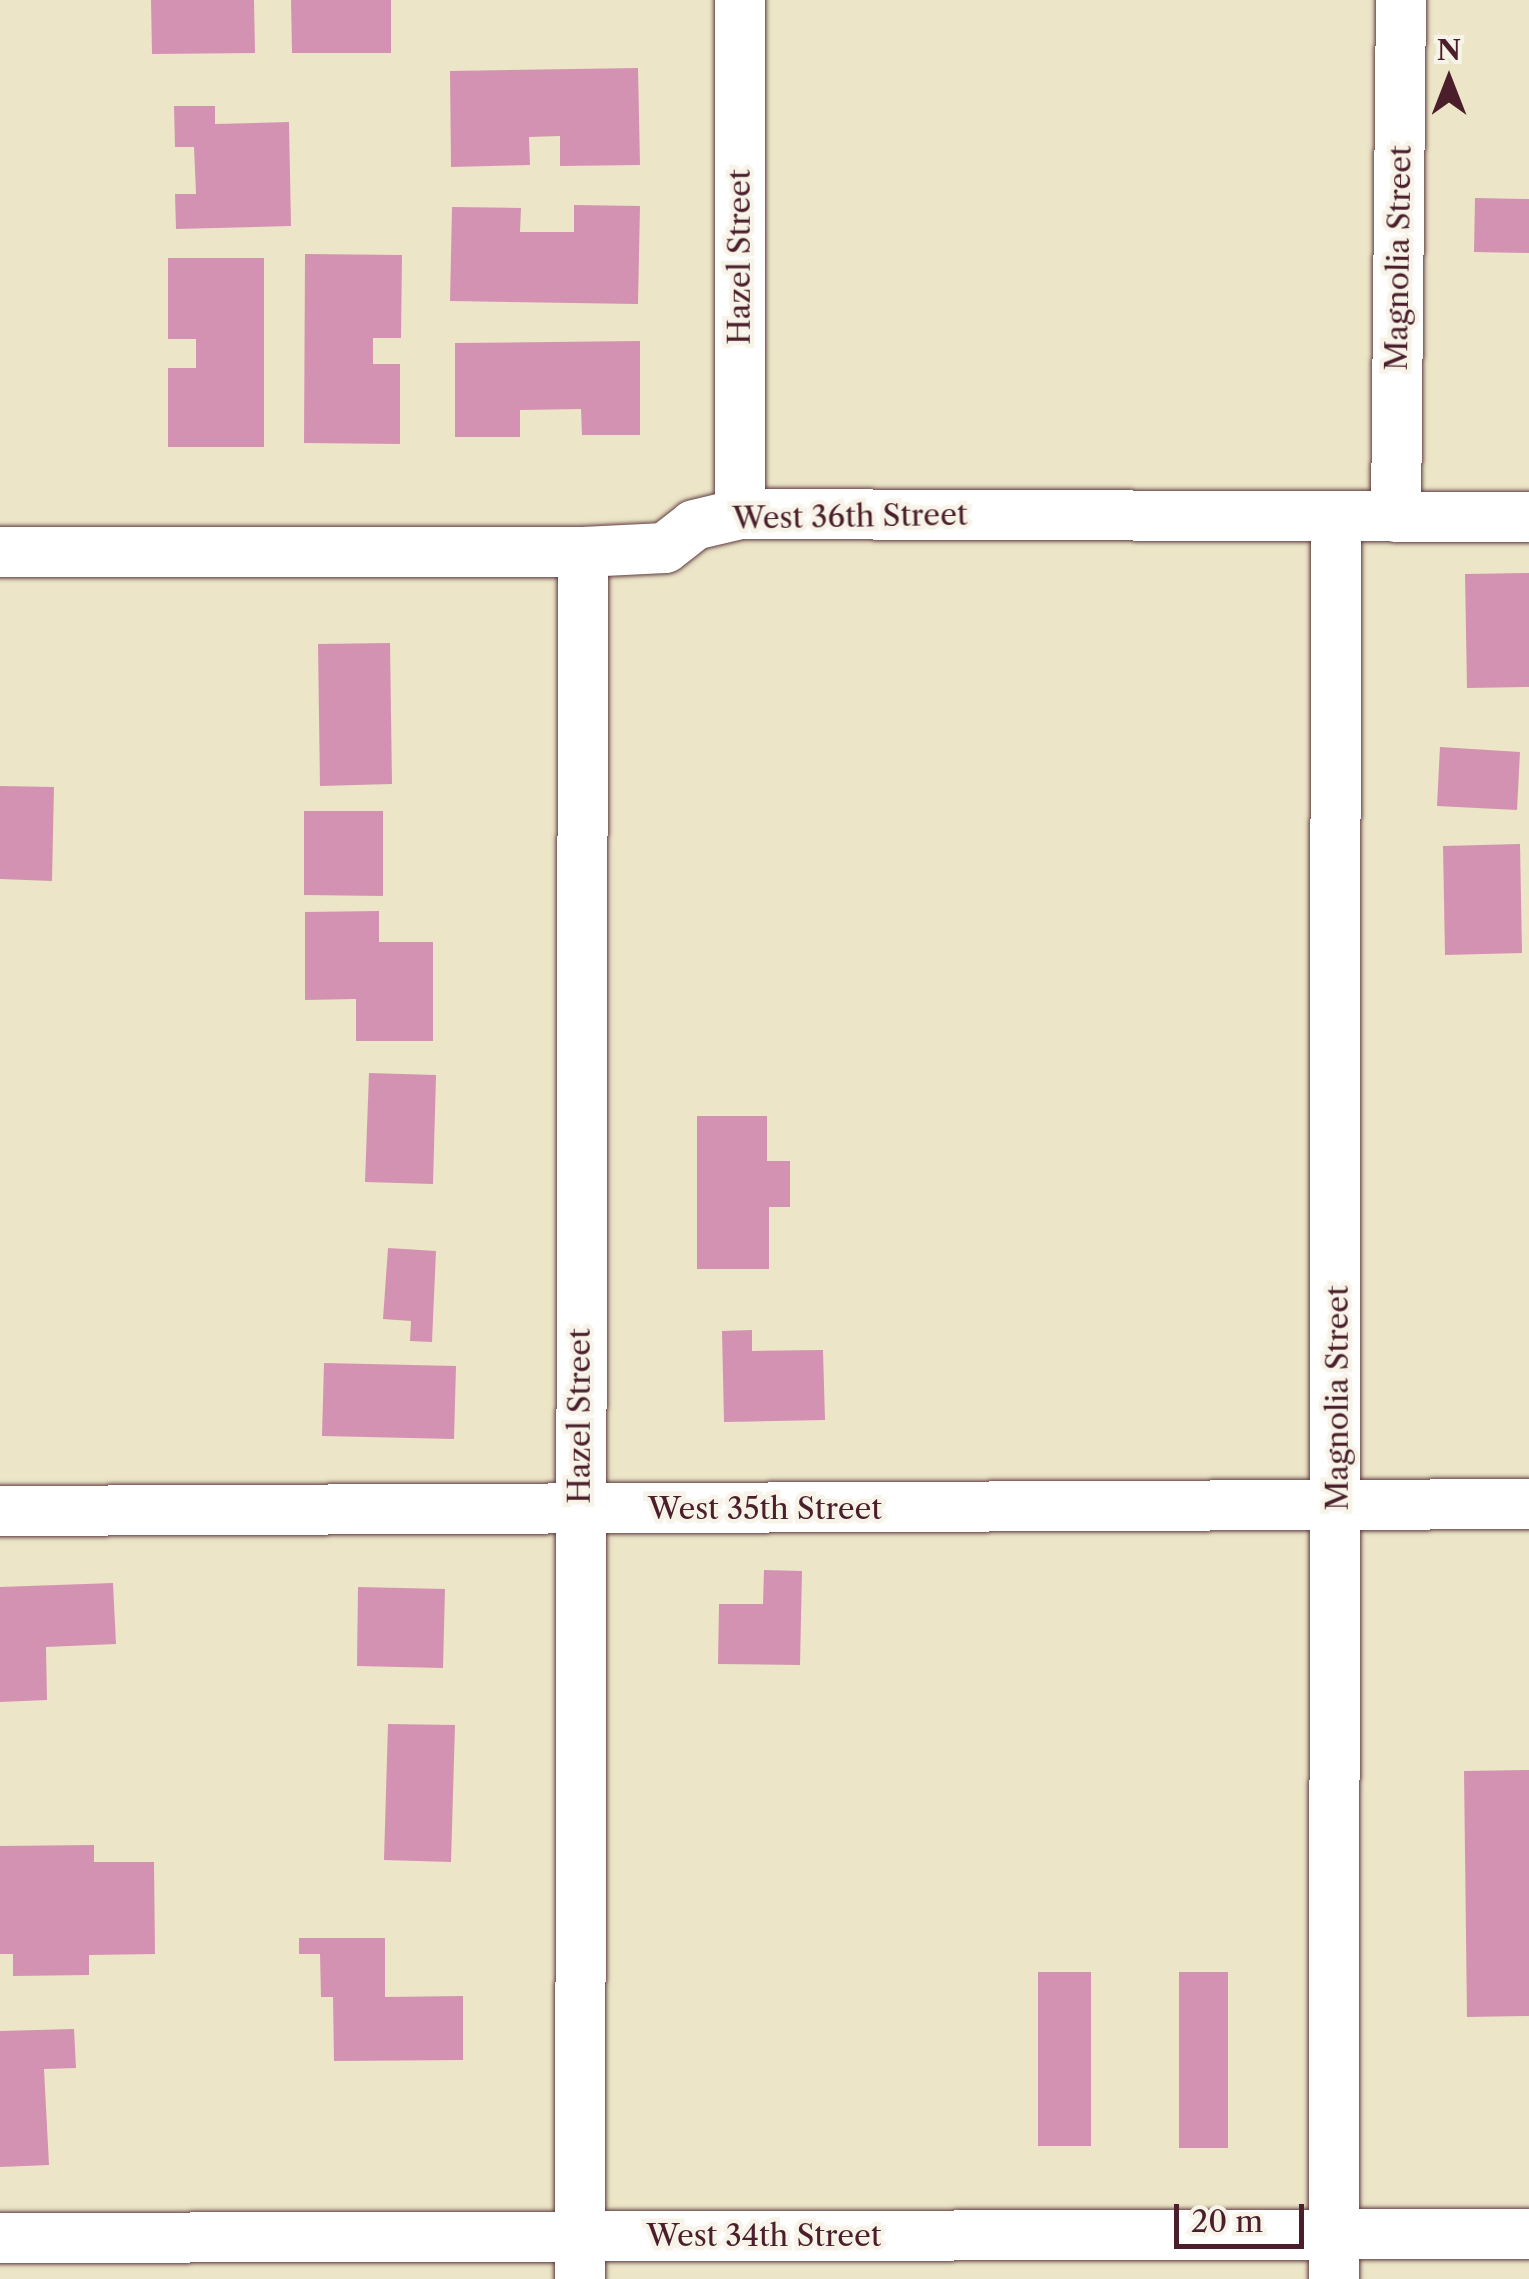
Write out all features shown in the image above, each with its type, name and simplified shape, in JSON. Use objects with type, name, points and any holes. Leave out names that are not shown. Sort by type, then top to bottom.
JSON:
[{"type":"street","name":"Hazel Street","points":[[740,0],[740,514]]},
{"type":"street","name":"Magnolia Street","points":[[1396,517],[1402,0]]},
{"type":"street","name":"West 36th Street","points":[[0,552],[583,552],[664,548],[694,526],[740,514],[1529,517]]},
{"type":"street","name":"Magnolia Street","points":[[1334,2257],[1338,1508],[1336,516]]},
{"type":"street","name":"Hazel Street","points":[[580,2258],[583,552]]},
{"type":"street","name":"West 35th Street","points":[[0,1512],[1338,1508],[1529,1504]]},
{"type":"street","name":"West 34th Street","points":[[0,2238],[580,2258],[1334,2257],[1529,2234]]},
{"type":"building","points":[[151,0],[254,0],[255,53],[152,54]]},
{"type":"building","points":[[291,0],[391,0],[391,53],[292,53]]},
{"type":"building","points":[[638,68],[640,165],[560,166],[560,136],[529,137],[530,165],[451,167],[450,71]]},
{"type":"building","points":[[174,106],[215,106],[215,124],[289,122],[291,226],[176,229],[175,194],[196,194],[194,147],[175,147]]},
{"type":"building","points":[[1475,198],[1529,199],[1529,253],[1474,252]]},
{"type":"building","points":[[574,205],[640,206],[638,304],[450,301],[452,207],[521,208],[520,232],[574,232]]},
{"type":"building","points":[[305,254],[402,255],[401,338],[373,338],[373,364],[400,364],[400,444],[304,443]]},
{"type":"building","points":[[168,258],[264,258],[264,447],[168,447],[168,368],[196,368],[196,339],[168,339]]},
{"type":"building","points":[[640,341],[640,435],[582,435],[581,409],[520,410],[520,437],[455,437],[455,343]]},
{"type":"building","points":[[1529,573],[1529,687],[1467,688],[1465,574]]},
{"type":"building","points":[[390,643],[392,784],[320,786],[318,644]]},
{"type":"building","points":[[1440,747],[1520,752],[1517,810],[1437,806]]},
{"type":"building","points":[[0,786],[54,787],[52,881],[0,879]]},
{"type":"building","points":[[304,811],[383,811],[383,896],[304,895]]},
{"type":"building","points":[[1520,844],[1522,953],[1445,955],[1443,846]]},
{"type":"building","points":[[379,911],[379,942],[433,942],[433,1041],[356,1041],[356,999],[305,1000],[305,912]]},
{"type":"building","points":[[369,1073],[436,1075],[433,1184],[365,1182]]},
{"type":"building","points":[[697,1116],[767,1116],[767,1161],[790,1161],[790,1207],[769,1207],[769,1269],[697,1269]]},
{"type":"building","points":[[388,1248],[436,1251],[432,1342],[410,1341],[411,1321],[383,1319]]},
{"type":"building","points":[[752,1330],[752,1351],[823,1350],[825,1420],[724,1422],[722,1331]]},
{"type":"building","points":[[324,1363],[456,1366],[454,1439],[322,1436]]},
{"type":"building","points":[[764,1570],[802,1571],[800,1665],[718,1664],[719,1604],[763,1604]]},
{"type":"building","points":[[113,1583],[116,1644],[46,1647],[47,1700],[0,1702],[0,1587]]},
{"type":"building","points":[[358,1587],[445,1589],[443,1668],[357,1666]]},
{"type":"building","points":[[388,1724],[455,1725],[451,1862],[384,1860]]},
{"type":"building","points":[[1529,1770],[1529,2016],[1467,2017],[1464,1771]]},
{"type":"building","points":[[94,1845],[94,1862],[154,1862],[155,1954],[89,1955],[89,1975],[13,1976],[13,1954],[0,1954],[0,1846]]},
{"type":"building","points":[[299,1938],[385,1938],[385,1997],[463,1996],[463,2060],[334,2061],[333,1997],[321,1997],[320,1954],[299,1954]]},
{"type":"building","points":[[1038,1972],[1091,1972],[1091,2146],[1038,2146]]},
{"type":"building","points":[[1179,1972],[1228,1972],[1228,2148],[1179,2148]]},
{"type":"building","points":[[74,2029],[76,2068],[44,2069],[49,2165],[0,2167],[0,2031]]}]
